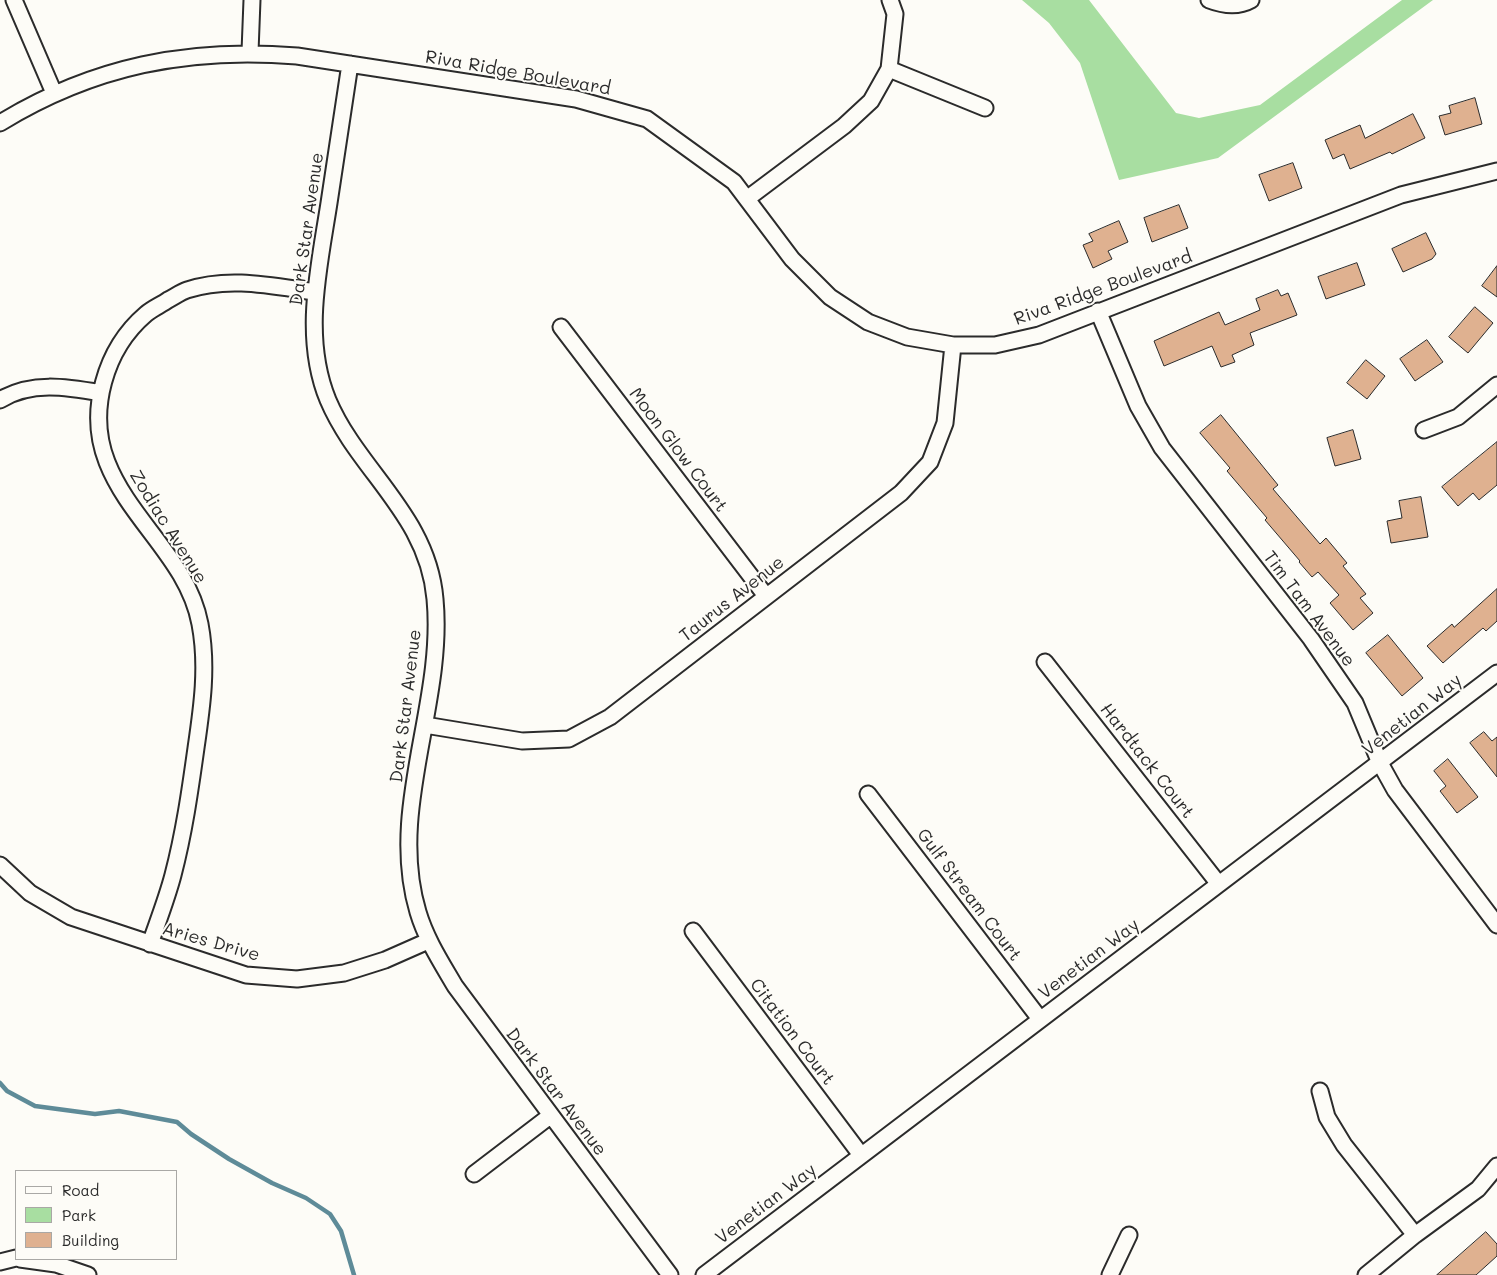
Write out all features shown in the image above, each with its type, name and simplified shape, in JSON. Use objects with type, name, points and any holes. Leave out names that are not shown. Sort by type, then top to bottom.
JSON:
[{"type":"street","points":[[14,0],[54,93]]},
{"type":"street","points":[[250,52],[252,0]]},
{"type":"street","points":[[748,198],[844,126],[871,101],[888,69],[895,14],[890,0]]},
{"type":"street","points":[[1216,3],[1245,3],[1250,0]]},
{"type":"street","name":"Riva Ridge Boulevard","points":[[0,123],[54,93],[126,69],[192,56],[250,52],[297,56],[576,99],[646,119],[734,182],[748,198],[792,259],[830,297],[876,325],[907,337],[953,345],[995,345],[1039,335],[1401,195],[1497,171]]},
{"type":"street","name":"Dark Star Avenue","points":[[350,64],[314,292],[317,359],[328,400],[354,445],[397,501],[424,550],[436,598],[435,655],[410,817],[408,850],[417,910],[428,941],[455,986],[670,1275]]},
{"type":"street","points":[[888,69],[985,108]]},
{"type":"street","name":"Zodiac Avenue","points":[[150,944],[172,876],[187,810],[203,702],[205,659],[200,622],[186,582],[162,545],[128,503],[106,461],[98,422],[101,393],[106,374],[122,340],[147,313],[186,290],[231,282],[314,292]]},
{"type":"street","name":"Tim Tam Avenue","points":[[1098,311],[1138,406],[1162,448],[1311,639],[1355,703],[1380,763],[1395,790],[1497,925]]},
{"type":"street","name":"Moon Glow Court","points":[[560,327],[766,596]]},
{"type":"street","name":"Taurus Avenue","points":[[425,725],[522,741],[569,739],[610,717],[900,493],[930,462],[945,423],[953,345]]},
{"type":"street","points":[[1424,430],[1458,417],[1497,385]]},
{"type":"street","points":[[0,400],[15,391],[58,386],[101,393]]},
{"type":"street","name":"Hardtack Court","points":[[1045,662],[1218,883]]},
{"type":"street","name":"Venetian Way","points":[[704,1275],[1497,673]]},
{"type":"street","name":"Gulf Stream Court","points":[[868,794],[1040,1019]]},
{"type":"street","name":"Aries Drive","points":[[0,865],[30,894],[71,918],[246,975],[297,979],[344,973],[385,960],[428,941]]},
{"type":"street","name":"Citation Court","points":[[693,931],[861,1155]]},
{"type":"street","points":[[1320,1091],[1327,1117],[1344,1145],[1415,1235]]},
{"type":"street","points":[[474,1174],[550,1116]]},
{"type":"street","points":[[1366,1275],[1415,1235],[1478,1188],[1497,1166]]},
{"type":"street","points":[[1110,1275],[1129,1235]]},
{"type":"street","points":[[0,1262],[15,1259]]},
{"type":"street","points":[[31,1260],[56,1264],[88,1275]]},
{"type":"green space","points":[[1022,0],[1089,0],[1176,113],[1199,118],[1260,105],[1402,0],[1433,0],[1218,158],[1119,180],[1080,63],[1049,23]]},
{"type":"building","points":[[1475,98],[1482,124],[1445,135],[1439,116],[1451,113],[1449,106]]},
{"type":"building","points":[[1413,114],[1425,138],[1392,154],[1390,152],[1350,169],[1344,154],[1333,159],[1325,140],[1360,125],[1365,138]]},
{"type":"building","points":[[1293,163],[1302,188],[1269,201],[1259,175]]},
{"type":"building","points":[[1179,205],[1188,228],[1152,242],[1144,218]]},
{"type":"building","points":[[1119,221],[1128,242],[1108,251],[1112,259],[1093,268],[1083,245],[1093,241],[1089,234]]},
{"type":"building","points":[[1426,233],[1436,254],[1432,259],[1403,272],[1392,249]]},
{"type":"building","points":[[1357,263],[1365,285],[1326,299],[1318,277]]},
{"type":"building","points":[[1497,266],[1497,297],[1482,286]]},
{"type":"building","points":[[1278,290],[1281,296],[1288,293],[1297,315],[1250,333],[1254,345],[1232,355],[1235,362],[1221,367],[1212,346],[1164,366],[1154,341],[1219,312],[1225,325],[1260,310],[1256,299]]},
{"type":"building","points":[[1475,307],[1493,323],[1468,353],[1449,337]]},
{"type":"building","points":[[1427,340],[1443,362],[1415,381],[1400,359]]},
{"type":"building","points":[[1366,360],[1385,376],[1367,399],[1347,383]]},
{"type":"building","points":[[1221,415],[1278,485],[1273,489],[1320,544],[1326,538],[1347,563],[1343,566],[1366,594],[1360,598],[1373,613],[1353,630],[1330,603],[1339,595],[1318,572],[1312,577],[1299,562],[1265,520],[1267,518],[1227,471],[1230,468],[1200,433]]},
{"type":"building","points":[[1353,430],[1361,459],[1335,466],[1327,438]]},
{"type":"building","points":[[1497,442],[1497,485],[1479,500],[1473,493],[1458,506],[1442,487]]},
{"type":"building","points":[[1421,497],[1428,537],[1391,543],[1387,521],[1402,518],[1399,501]]},
{"type":"building","points":[[1497,589],[1497,621],[1486,631],[1483,628],[1443,663],[1427,646],[1452,624],[1454,627]]},
{"type":"building","points":[[1388,635],[1423,678],[1402,696],[1366,653]]},
{"type":"building","points":[[1484,732],[1492,741],[1497,737],[1497,777],[1470,743]]},
{"type":"building","points":[[1448,759],[1478,797],[1457,813],[1440,791],[1446,786],[1434,771]]},
{"type":"building","points":[[1486,1232],[1497,1244],[1497,1256],[1476,1275],[1437,1275]]},
{"type":"waterway","points":[[0,1083],[7,1091],[35,1106],[95,1114],[119,1111],[177,1122],[191,1134],[229,1159],[272,1183],[306,1198],[330,1214],[341,1231],[354,1275]]}]
